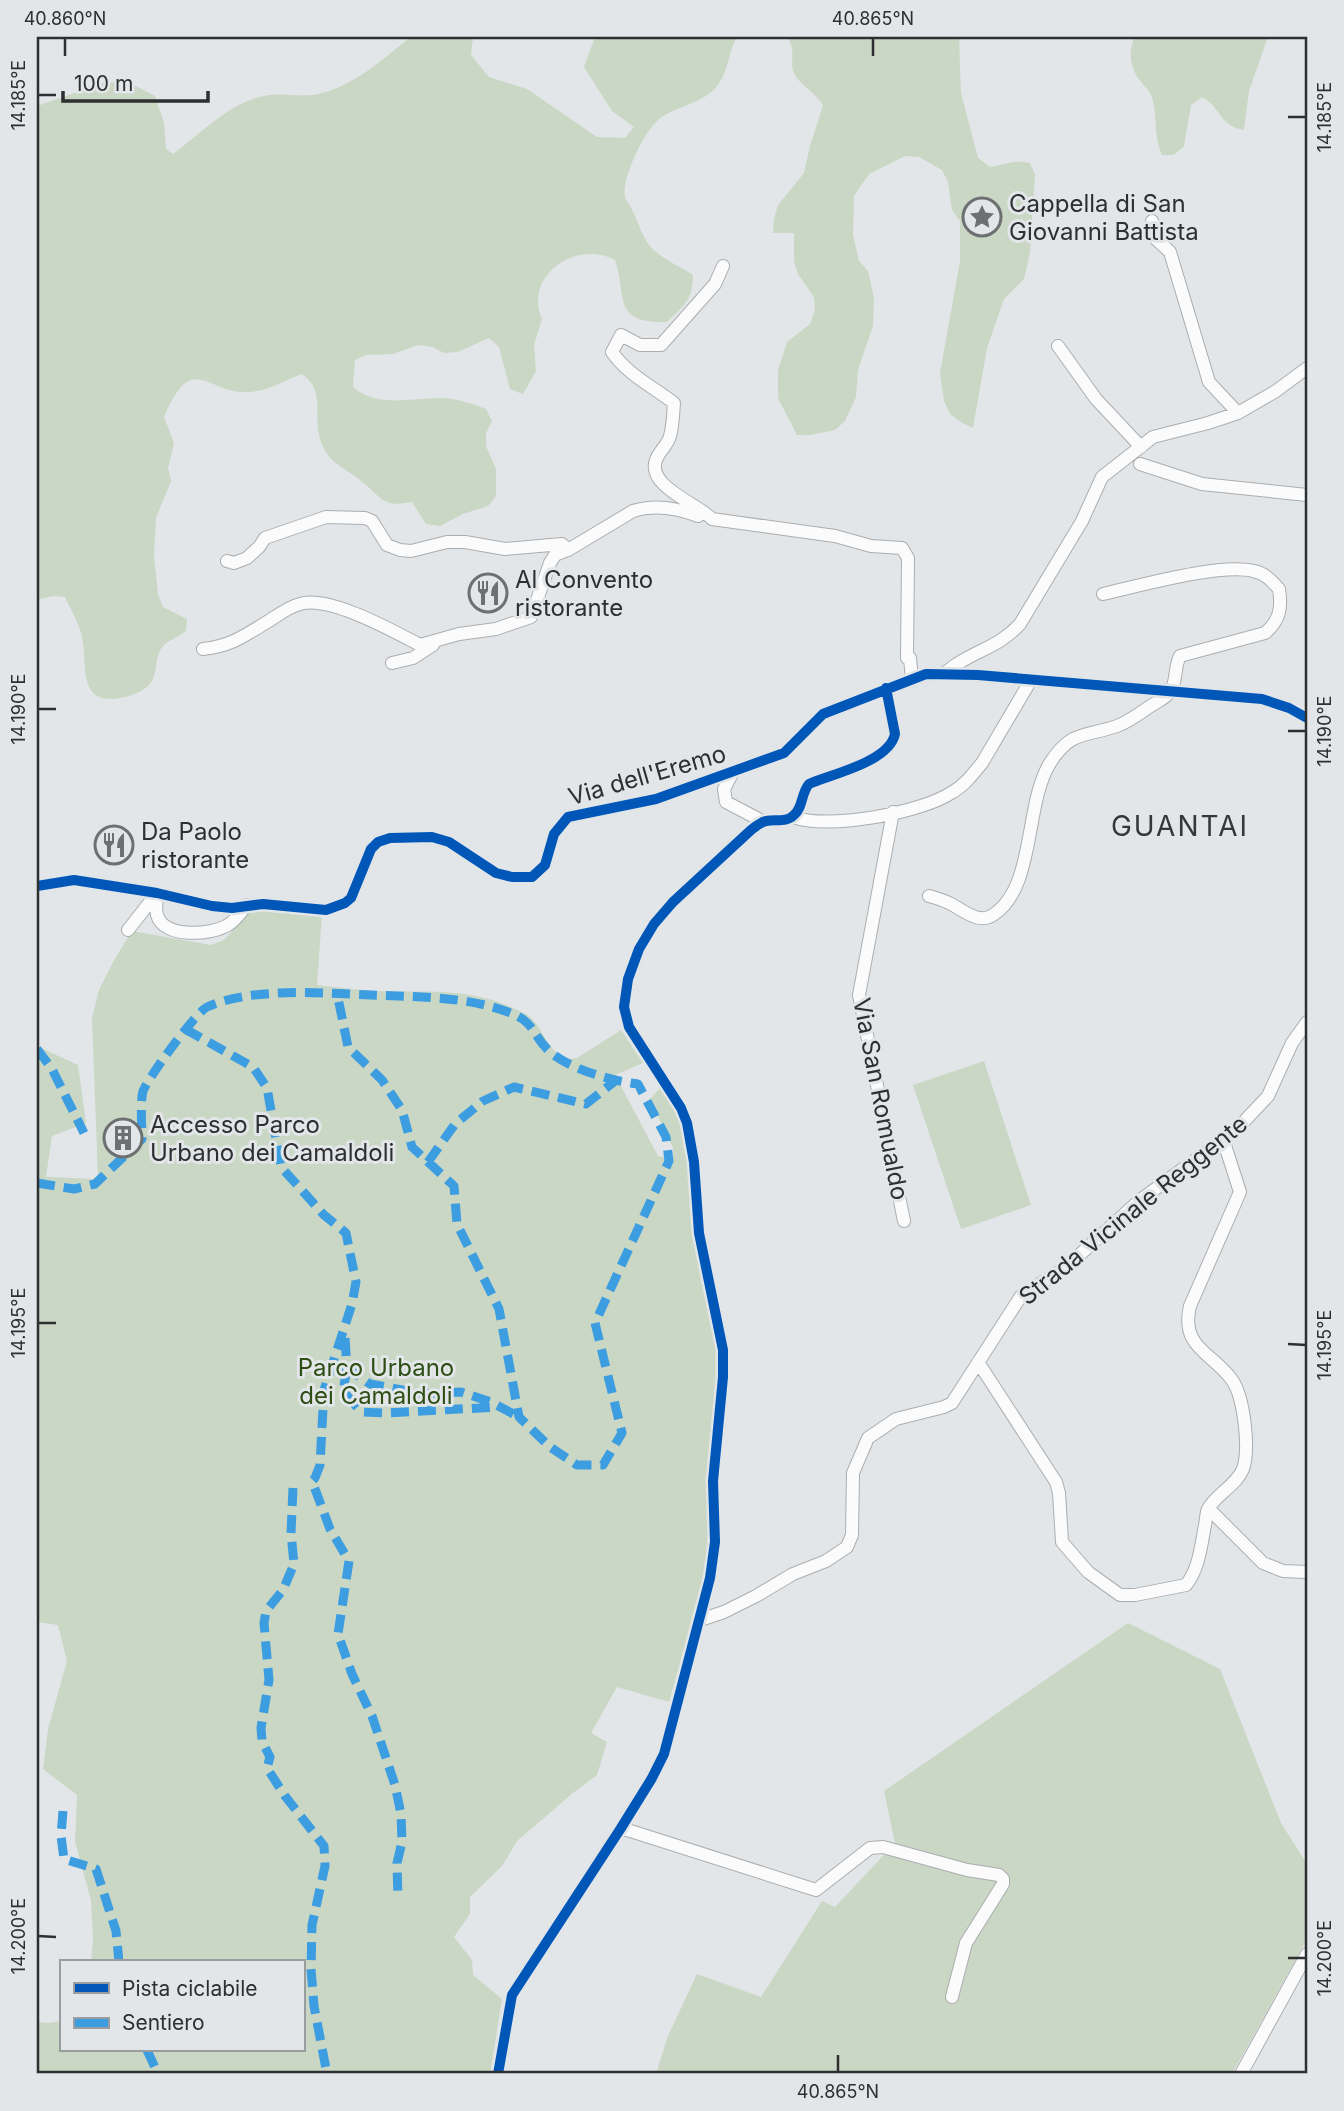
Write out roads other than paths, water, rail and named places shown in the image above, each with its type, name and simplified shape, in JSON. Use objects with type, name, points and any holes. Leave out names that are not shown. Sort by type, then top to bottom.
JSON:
[{"type":"street","points":[[1152,221],[1157,239],[1170,252],[1209,382],[1238,413]]},
{"type":"street","points":[[712,519],[663,483],[654,467],[657,457],[670,438],[674,403],[629,372],[612,352],[621,335],[640,345],[661,345],[715,284],[723,266]]},
{"type":"street","points":[[1058,346],[1096,399],[1141,447]]},
{"type":"street","points":[[946,673],[958,664],[988,650],[1015,629],[1027,614],[1059,561],[1102,477],[1153,437],[1238,413],[1276,391],[1307,368]]},
{"type":"street","points":[[1140,464],[1202,484],[1307,495]]},
{"type":"street","points":[[203,649],[219,648],[236,642],[295,606],[310,602],[338,607],[420,645],[459,634],[496,629],[531,617],[550,562],[555,555],[633,511],[645,508],[684,510],[712,519],[902,548],[908,558],[907,658],[910,658],[912,680]]},
{"type":"street","points":[[227,561],[234,563],[247,558],[260,547],[265,538],[319,518],[337,516],[372,521],[387,545],[400,550],[411,551],[447,542],[465,542],[505,549],[562,544],[568,550]]},
{"type":"street","points":[[929,896],[949,902],[965,913],[977,917],[986,918],[993,915],[1004,904],[1017,882],[1037,798],[1049,765],[1064,746],[1082,734],[1116,727],[1128,721],[1171,691],[1180,656],[1265,633],[1274,626],[1281,611],[1279,589],[1263,574],[1251,570],[1208,572],[1103,594]]},
{"type":"street","points":[[393,663],[413,658],[440,641]]},
{"type":"street","points":[[946,673],[1262,699],[1289,708],[1307,718]]},
{"type":"street","name":"Via dell'Eremo","points":[[37,886],[74,880],[158,893],[212,906],[232,908],[247,905],[286,905],[326,910],[345,904],[354,892],[371,849],[378,842],[390,838],[432,837],[449,842],[496,873],[512,877],[532,877],[545,864],[554,834],[568,817],[581,812],[636,804],[784,753],[823,715],[926,674],[946,673]]},
{"type":"street","points":[[733,772],[724,789],[726,802],[764,822],[793,817],[808,821],[854,821],[915,807],[949,795],[972,775],[1031,680]]},
{"type":"street","points":[[793,817],[798,812],[803,791],[809,784],[860,766],[887,748],[894,740],[894,725],[886,688]]},
{"type":"street","name":"Via San Romualdo","points":[[893,812],[859,995],[904,1222]]},
{"type":"street","points":[[498,2074],[512,1995],[621,1828],[664,1755],[713,1560],[713,1481],[723,1350],[699,1233],[694,1162],[687,1123],[681,1108],[629,1027],[624,1007],[628,979],[635,959],[654,924],[673,902],[764,822]]},
{"type":"street","points":[[158,893],[158,919],[174,929],[188,932],[205,933],[223,927],[234,920],[247,905]]},
{"type":"street","points":[[128,930],[158,893]]},
{"type":"street","name":"Strada Vicinale Reggente","points":[[700,1620],[735,1607],[793,1574],[826,1561],[847,1547],[852,1535],[853,1473],[868,1438],[896,1419],[952,1403],[1021,1296],[1065,1268],[1139,1201],[1236,1130],[1268,1096],[1292,1043],[1307,1022]]},
{"type":"street","points":[[978,1362],[1056,1482],[1062,1542],[1088,1572],[1120,1595],[1186,1586],[1193,1577],[1198,1562],[1209,1509],[1242,1472],[1246,1459],[1239,1393],[1231,1379],[1193,1342],[1188,1324],[1190,1306],[1240,1192],[1223,1139]]},
{"type":"street","points":[[1209,1509],[1263,1563],[1283,1571],[1307,1572]]},
{"type":"street","points":[[621,1828],[816,1890],[870,1847],[883,1847],[967,1870],[999,1875],[1003,1884],[966,1943],[952,1997]]},
{"type":"street","points":[[1242,2074],[1307,1954]]},
{"type":"place","name":"Cappella di San Giovanni Battista","points":[[982,217]]},
{"type":"place","name":"Al Convento ristorante","points":[[488,593]]},
{"type":"place","name":"Da Paolo ristorante","points":[[114,845]]},
{"type":"place","name":"Accesso Parco Urbano dei Camaldoli","points":[[123,1138]]},
{"type":"district","name":"GUANTAI","points":[[1180,826]]},
{"type":"park label","name":"Parco Urbano dei Camaldoli","points":[[376,1381]]}]
